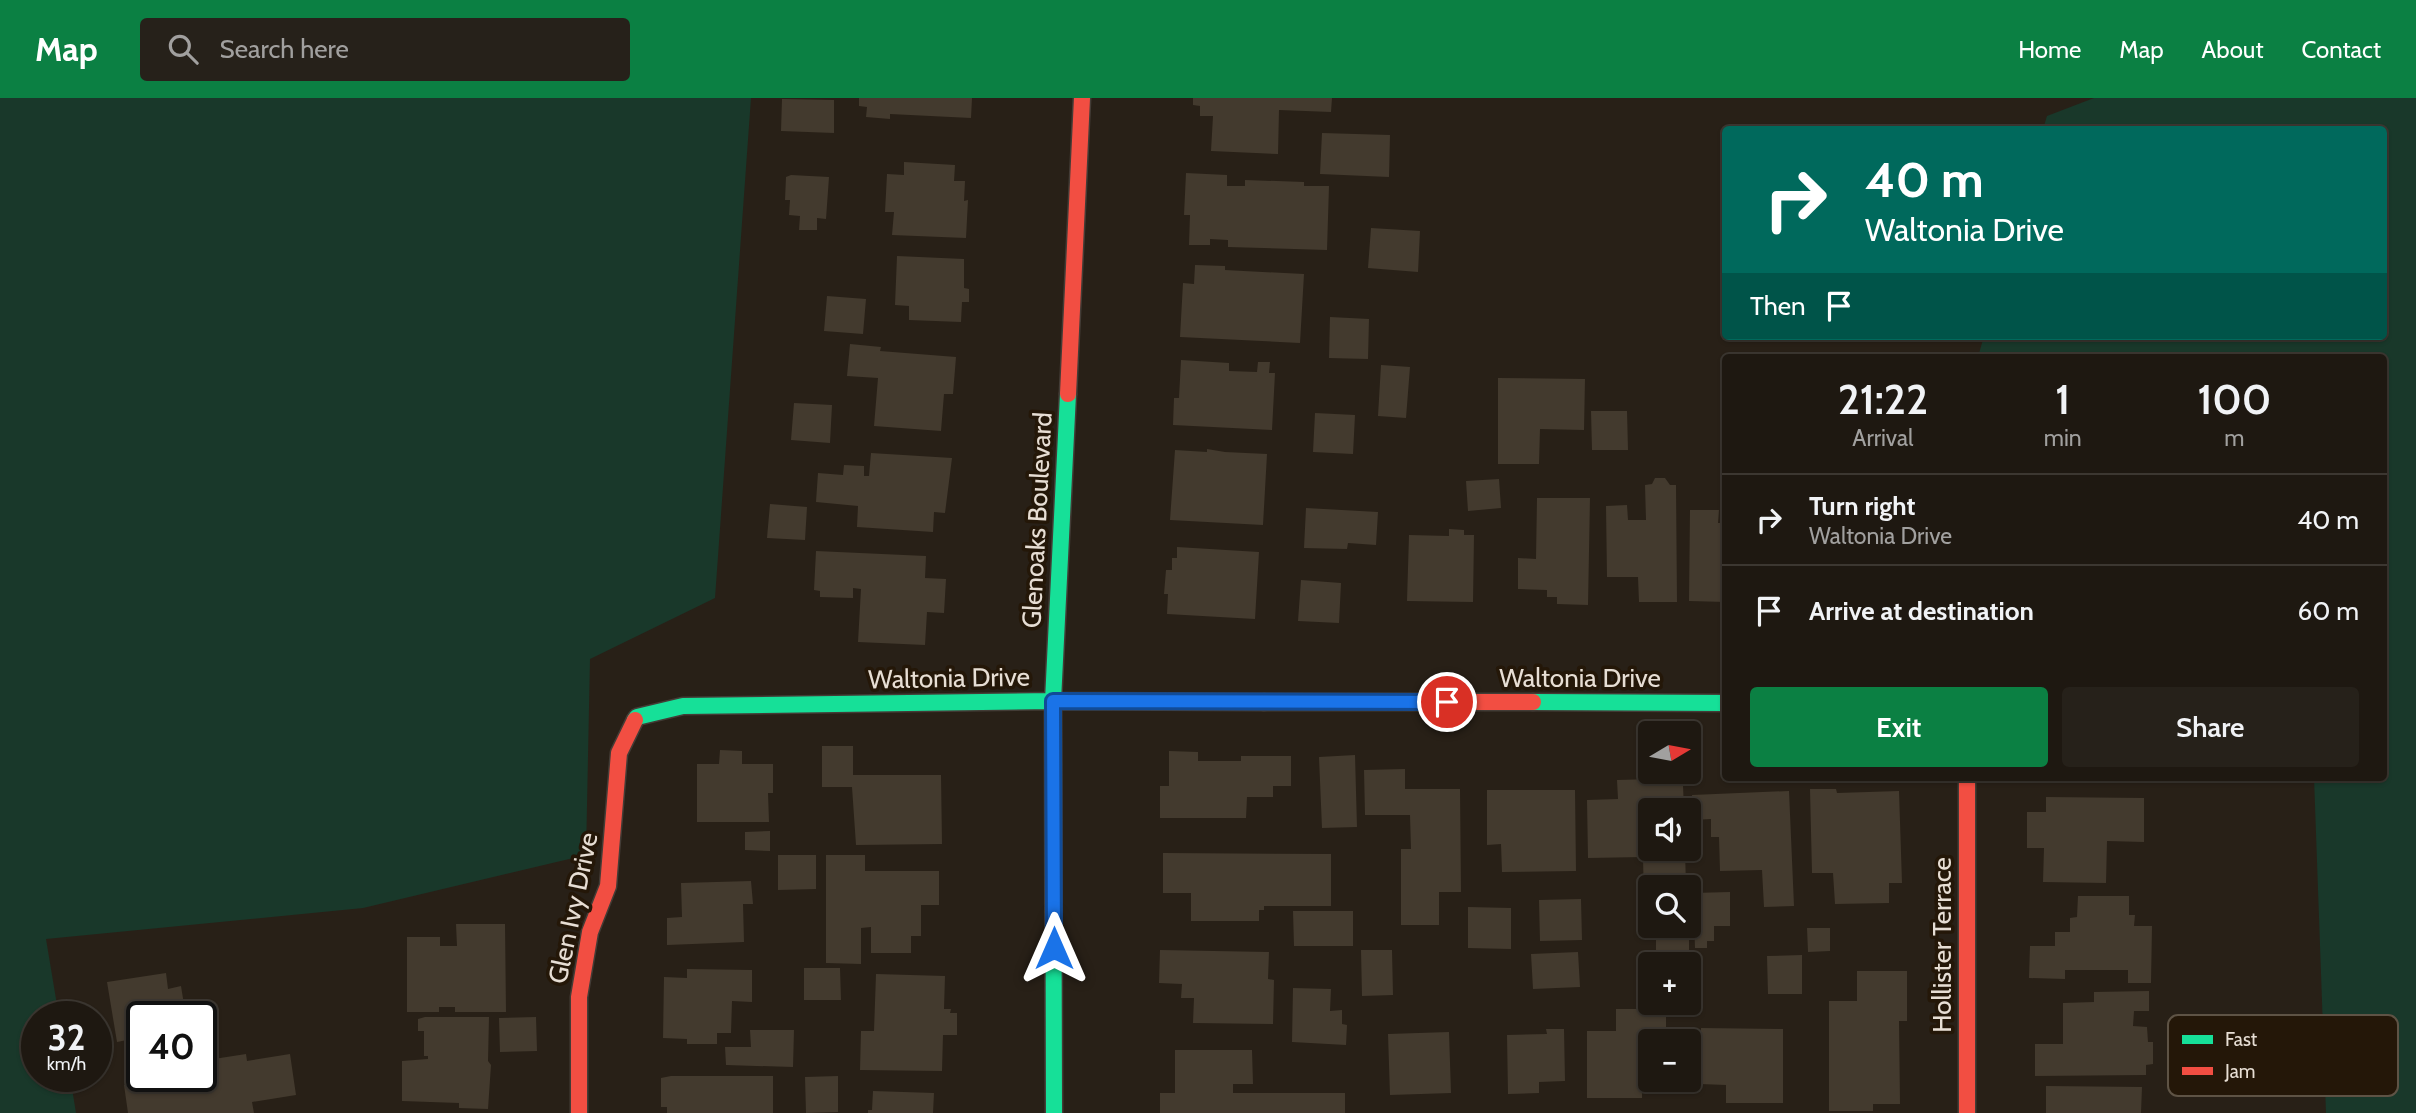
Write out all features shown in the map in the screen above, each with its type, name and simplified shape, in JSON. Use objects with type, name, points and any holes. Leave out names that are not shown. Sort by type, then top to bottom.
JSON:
[{"type":"street","name":"Glenoaks Boulevard","points":[[1054,1113],[1053,701],[1082,98]]},
{"type":"street","name":"Waltonia Drive","points":[[638,717],[683,706],[1053,701],[1722,703]]},
{"type":"street","name":"Glen Ivy Drive","points":[[579,1113],[579,997],[590,932],[608,886],[619,753],[638,717]]},
{"type":"street","name":"Hollister Terrace","points":[[1967,781],[1967,1113]]},
{"type":"green space","points":[[0,98],[751,98],[715,598],[590,659],[586,855],[363,908],[46,939],[56,1001],[21,1001],[21,1092],[73,1092],[76,1113],[0,1113]]},
{"type":"green space","points":[[2094,98],[2416,98],[2416,1113],[2326,1113],[2325,1096],[2398,1096],[2398,1015],[2322,1015],[2314,781],[2387,781],[2387,354],[1979,354],[1983,340],[2387,340],[2387,126],[2044,126],[2047,116]]},
{"type":"building","points":[[859,98],[972,98],[971,118],[890,114],[890,119],[866,117],[867,107],[859,106]]},
{"type":"building","points":[[1193,98],[1332,98],[1331,112],[1279,110],[1278,154],[1211,151],[1213,116],[1200,116],[1200,106],[1193,105]]},
{"type":"building","points":[[782,99],[834,100],[834,133],[781,131]]},
{"type":"building","points":[[1322,133],[1390,135],[1389,177],[1320,174]]},
{"type":"building","points":[[904,162],[955,165],[954,181],[965,181],[964,201],[968,200],[966,238],[892,235],[894,212],[885,212],[887,174],[904,175]]},
{"type":"building","points":[[1186,173],[1227,175],[1227,186],[1245,186],[1245,180],[1304,182],[1304,186],[1329,186],[1327,250],[1228,247],[1228,240],[1210,239],[1210,245],[1189,245],[1190,215],[1184,215]]},
{"type":"building","points":[[786,177],[829,177],[826,219],[817,218],[817,230],[799,230],[800,216],[789,215],[790,200],[785,200]]},
{"type":"building","points":[[1371,228],[1420,231],[1418,272],[1368,268]]},
{"type":"building","points":[[897,256],[964,259],[964,288],[969,289],[969,302],[962,302],[961,322],[909,320],[909,306],[895,305]]},
{"type":"building","points":[[1195,265],[1225,266],[1225,270],[1304,274],[1300,343],[1180,337],[1183,283],[1194,284]]},
{"type":"building","points":[[827,296],[866,299],[863,334],[824,331]]},
{"type":"building","points":[[1330,317],[1369,319],[1368,359],[1329,358]]},
{"type":"building","points":[[850,344],[881,347],[880,351],[956,357],[953,394],[944,394],[941,431],[874,426],[878,378],[847,376]]},
{"type":"building","points":[[1181,360],[1229,363],[1229,371],[1257,372],[1258,362],[1270,362],[1269,373],[1275,373],[1272,430],[1173,425],[1174,398],[1179,398]]},
{"type":"building","points":[[1381,365],[1410,367],[1406,418],[1378,416]]},
{"type":"building","points":[[1498,378],[1585,379],[1584,430],[1540,429],[1539,464],[1498,464]]},
{"type":"building","points":[[794,403],[832,405],[830,443],[791,440]]},
{"type":"building","points":[[1591,411],[1627,411],[1628,450],[1592,450]]},
{"type":"building","points":[[1315,413],[1355,415],[1353,454],[1313,452]]},
{"type":"building","points":[[1207,449],[1267,454],[1263,525],[1170,520],[1175,450],[1207,452]]},
{"type":"building","points":[[871,453],[952,458],[945,513],[934,512],[933,532],[857,527],[858,506],[816,502],[818,473],[843,475],[844,465],[864,466],[864,476],[869,476]]},
{"type":"building","points":[[1655,478],[1665,478],[1670,485],[1676,485],[1677,602],[1639,602],[1638,577],[1607,577],[1606,506],[1627,505],[1628,520],[1646,520],[1645,485],[1652,484]]},
{"type":"building","points":[[1499,479],[1501,508],[1468,511],[1466,481]]},
{"type":"building","points":[[1537,498],[1590,498],[1588,605],[1557,604],[1557,597],[1547,597],[1547,590],[1518,589],[1518,558],[1536,559]]},
{"type":"building","points":[[770,504],[807,507],[805,540],[767,538]]},
{"type":"building","points":[[1306,508],[1378,512],[1376,545],[1348,543],[1347,549],[1304,548]]},
{"type":"building","points":[[1690,510],[1719,510],[1718,523],[1722,523],[1722,602],[1689,601]]},
{"type":"building","points":[[1449,529],[1464,530],[1464,535],[1474,535],[1473,602],[1407,601],[1409,535],[1449,536]]},
{"type":"building","points":[[1177,547],[1259,552],[1255,619],[1167,614],[1168,594],[1164,594],[1166,570],[1172,570],[1172,558],[1177,558]]},
{"type":"building","points":[[816,551],[926,556],[925,578],[946,579],[944,613],[927,612],[925,645],[858,642],[861,589],[853,588],[853,598],[820,597],[820,591],[814,590]]},
{"type":"building","points":[[1301,580],[1341,583],[1339,623],[1298,621]]},
{"type":"building","points":[[822,746],[853,746],[853,775],[941,775],[942,844],[856,845],[852,787],[822,787]]},
{"type":"building","points":[[720,750],[742,751],[742,764],[773,764],[773,793],[768,793],[769,822],[697,822],[697,764],[719,764]]},
{"type":"building","points":[[1169,751],[1198,752],[1198,761],[1241,761],[1241,756],[1291,756],[1291,786],[1273,786],[1273,797],[1247,797],[1246,818],[1160,818],[1160,786],[1169,786]]},
{"type":"building","points":[[1355,755],[1357,827],[1322,828],[1319,757]]},
{"type":"building","points":[[1405,769],[1405,789],[1460,789],[1461,892],[1439,892],[1439,925],[1401,925],[1401,849],[1411,849],[1410,815],[1365,815],[1364,770]]},
{"type":"building","points":[[1638,779],[1638,784],[1655,786],[1683,785],[1684,798],[1638,798],[1638,857],[1588,858],[1587,800],[1618,799],[1617,780]]},
{"type":"building","points":[[1810,789],[1836,789],[1837,793],[1899,791],[1902,883],[1889,883],[1889,903],[1835,904],[1833,873],[1812,873]]},
{"type":"building","points":[[1487,790],[1575,790],[1576,871],[1502,872],[1501,844],[1487,845]]},
{"type":"building","points":[[1789,791],[1794,906],[1764,907],[1762,870],[1720,871],[1719,837],[1711,837],[1711,819],[1701,820],[1701,798],[1692,798],[1692,795]]},
{"type":"building","points":[[2046,797],[2144,798],[2144,842],[2107,841],[2106,883],[2043,882],[2044,848],[2027,848],[2027,812],[2046,812]]},
{"type":"building","points":[[770,831],[770,851],[745,850],[745,832]]},
{"type":"building","points":[[1163,853],[1331,854],[1331,906],[1264,906],[1264,910],[1259,910],[1259,921],[1191,921],[1191,893],[1163,893]]},
{"type":"building","points":[[778,855],[816,855],[816,889],[778,890]]},
{"type":"building","points":[[826,855],[865,855],[865,871],[939,871],[939,905],[921,905],[921,936],[911,936],[911,953],[871,953],[871,927],[861,928],[861,964],[826,963]]},
{"type":"building","points":[[1643,861],[1685,861],[1686,875],[1643,875]]},
{"type":"building","points":[[751,881],[753,904],[743,904],[744,942],[667,945],[667,918],[682,917],[681,883]]},
{"type":"building","points":[[1730,892],[1730,926],[1714,926],[1714,941],[1707,941],[1707,948],[1695,948],[1695,938],[1701,938],[1701,893]]},
{"type":"building","points":[[2078,896],[2129,896],[2129,915],[2135,915],[2134,926],[2152,926],[2151,983],[2128,983],[2128,970],[2065,970],[2065,979],[2029,978],[2030,946],[2055,946],[2055,932],[2070,932],[2070,918],[2077,917]]},
{"type":"building","points":[[1581,899],[1582,940],[1540,941],[1539,900]]},
{"type":"building","points":[[1468,907],[1511,908],[1511,949],[1468,948]]},
{"type":"building","points":[[1293,911],[1353,911],[1353,946],[1294,946]]},
{"type":"building","points":[[456,924],[505,924],[506,1012],[455,1012],[455,1007],[439,1007],[439,1012],[407,1012],[407,937],[440,937],[440,946],[457,946]]},
{"type":"building","points":[[1807,928],[1830,928],[1830,951],[1808,952]]},
{"type":"building","points":[[1656,938],[1689,938],[1689,950],[1656,951]]},
{"type":"building","points":[[1160,950],[1269,952],[1268,979],[1274,980],[1273,1024],[1193,1023],[1194,998],[1181,998],[1182,984],[1159,983]]},
{"type":"building","points":[[1361,950],[1392,950],[1393,995],[1362,996]]},
{"type":"building","points":[[1578,952],[1580,987],[1533,989],[1531,954]]},
{"type":"building","points":[[1802,955],[1802,994],[1768,994],[1767,956]]},
{"type":"building","points":[[804,968],[840,968],[841,1000],[804,1000]]},
{"type":"building","points":[[687,969],[752,970],[752,1002],[732,1001],[731,1033],[717,1033],[717,1044],[687,1044],[687,1039],[663,1038],[664,977],[687,978]]},
{"type":"building","points":[[1857,971],[1907,971],[1907,1021],[1899,1021],[1900,1104],[1873,1104],[1873,1111],[1829,1111],[1829,1001],[1857,1001]]},
{"type":"building","points":[[166,973],[168,989],[181,986],[183,1001],[126,1001],[126,1040],[117,1042],[107,982]]},
{"type":"building","points":[[876,974],[945,976],[944,1009],[957,1013],[957,1035],[943,1035],[942,1071],[860,1070],[861,1031],[874,1031]]},
{"type":"building","points":[[1293,988],[1331,989],[1330,1011],[1342,1010],[1342,1024],[1347,1025],[1346,1045],[1292,1042]]},
{"type":"building","points":[[2149,991],[2149,1011],[2134,1011],[2133,1026],[2147,1027],[2148,1042],[2153,1042],[2153,1064],[2146,1065],[2146,1075],[2035,1076],[2035,1044],[2063,1044],[2063,1003],[2094,1002],[2094,992]]},
{"type":"building","points":[[1616,1009],[1638,1009],[1638,1015],[1666,1015],[1666,1029],[1638,1029],[1638,1092],[1642,1092],[1642,1098],[1587,1098],[1587,1031],[1616,1031]]},
{"type":"building","points":[[489,1017],[488,1061],[491,1065],[488,1109],[459,1108],[459,1103],[402,1101],[402,1061],[428,1059],[428,1056],[424,1056],[424,1031],[418,1031],[418,1019]]},
{"type":"building","points":[[536,1017],[537,1051],[500,1052],[499,1018]]},
{"type":"building","points":[[1546,1029],[1564,1029],[1565,1081],[1539,1082],[1539,1093],[1508,1094],[1507,1035],[1547,1034]]},
{"type":"building","points":[[1701,1029],[1783,1029],[1783,1103],[1726,1103],[1726,1085],[1701,1084]]},
{"type":"building","points":[[750,1030],[794,1030],[793,1067],[726,1065],[725,1047],[751,1047]]},
{"type":"building","points":[[1449,1032],[1451,1093],[1390,1095],[1388,1034]]},
{"type":"building","points":[[1175,1050],[1252,1050],[1253,1084],[1233,1084],[1233,1093],[1345,1093],[1345,1113],[1160,1113],[1160,1093],[1175,1093]]},
{"type":"building","points":[[246,1054],[247,1061],[290,1054],[296,1095],[252,1102],[254,1113],[128,1113],[124,1085],[126,1092],[217,1092],[217,1059]]},
{"type":"building","points":[[773,1076],[773,1113],[667,1113],[667,1107],[661,1107],[661,1078]]},
{"type":"building","points":[[838,1076],[838,1112],[806,1113],[805,1077]]},
{"type":"building","points":[[2046,1086],[2142,1087],[2141,1113],[2046,1113]]},
{"type":"building","points":[[873,1091],[934,1093],[933,1113],[868,1113],[868,1110],[872,1110]]},
{"type":"traffic: fast","points":[[1054,1113],[1053,701],[1068,394]]},
{"type":"traffic: fast","points":[[635,720],[637,717],[683,706],[1053,701],[1264,702]]},
{"type":"traffic: fast","points":[[1533,702],[1722,703]]},
{"type":"traffic: jam","points":[[1068,394],[1082,98]]},
{"type":"traffic: jam","points":[[1264,702],[1533,702]]},
{"type":"traffic: jam","points":[[579,1113],[579,997],[590,932],[608,886],[619,753],[635,720]]},
{"type":"traffic: jam","points":[[1967,781],[1967,1113]]},
{"type":"route","points":[[1054,948],[1053,701],[1447,702]]}]
